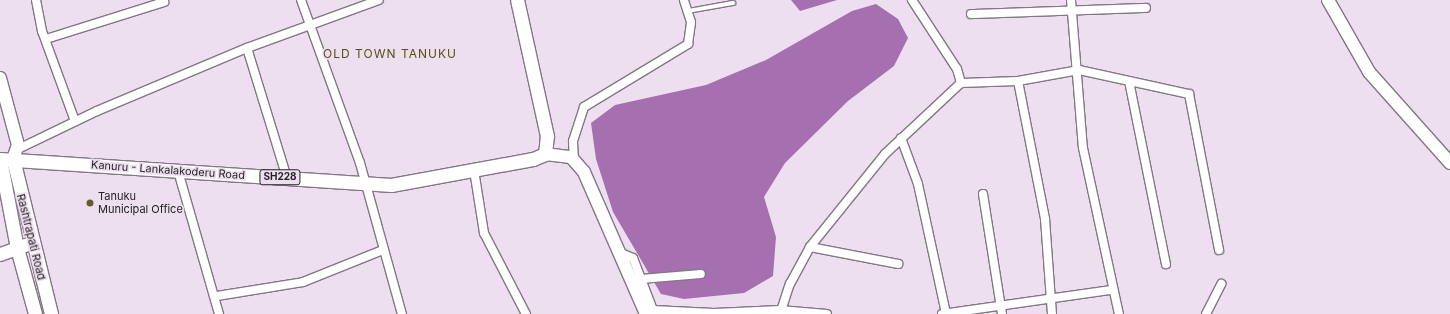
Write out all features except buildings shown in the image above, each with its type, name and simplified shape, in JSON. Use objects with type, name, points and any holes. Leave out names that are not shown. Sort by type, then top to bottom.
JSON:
[{"type":"main road","points":[[517,0],[547,136],[545,154]]},
{"type":"main road","name":"Kanuru - Lankalakoderu Road","points":[[8,155],[178,170],[391,185],[474,170],[545,154]]},
{"type":"main road","name":"Rashtrapati Road","points":[[8,155],[51,314]]},
{"type":"main road","name":"Rashtrapati Road","points":[[8,155],[17,248],[35,314]]},
{"type":"main road","points":[[17,248],[32,242]]},
{"type":"main road","name":"Rashtrapati Road","points":[[0,254],[17,248]]},
{"type":"street","points":[[36,0],[46,39],[75,121]]},
{"type":"street","points":[[301,0],[365,183],[402,314]]},
{"type":"street","points":[[0,78],[8,155],[75,121],[247,48],[309,24],[379,0]]},
{"type":"street","points":[[574,161],[573,141],[584,107],[688,44],[691,22],[684,0]]},
{"type":"street","points":[[912,0],[957,69],[961,83]]},
{"type":"street","points":[[1071,0],[1079,70],[1084,148],[1111,290],[1119,314]]},
{"type":"street","points":[[1328,0],[1369,72],[1450,163]]},
{"type":"street","points":[[46,39],[164,2]]},
{"type":"street","points":[[971,14],[1146,8]]},
{"type":"street","points":[[247,48],[287,178]]},
{"type":"street","points":[[780,312],[810,247],[901,138],[961,83],[1018,82],[1079,70],[1189,94],[1219,250]]},
{"type":"street","points":[[1129,81],[1166,264]]},
{"type":"street","points":[[1018,82],[1045,219],[1052,314]]},
{"type":"street","points":[[901,138],[918,184],[944,314],[977,311],[1002,305],[1111,290]]},
{"type":"street","points":[[545,154],[571,157],[584,172],[621,253],[651,313]]},
{"type":"street","points":[[178,170],[216,296],[219,314]]},
{"type":"street","points":[[474,170],[484,233],[526,314]]},
{"type":"street","points":[[983,194],[1002,305],[1002,314]]},
{"type":"street","points":[[810,247],[898,264]]},
{"type":"street","points":[[216,296],[303,282],[383,250]]},
{"type":"street","points":[[621,253],[633,258],[651,313]]},
{"type":"street","points":[[641,279],[701,274]]},
{"type":"street","points":[[1206,314],[1220,284]]},
{"type":"street","points":[[651,313],[780,312],[827,314]]},
{"type":"lane","points":[[687,11],[733,2]]},
{"type":"shaded area","points":[[791,0],[837,0],[800,11]]},
{"type":"shaded area","points":[[876,4],[898,19],[908,38],[894,66],[848,101],[785,163],[764,197],[776,237],[773,276],[744,293],[684,299],[661,294],[613,212],[596,159],[591,123],[615,105],[706,85],[766,60],[852,11]]},
{"type":"place","name":"Tanuku Municipal Office","points":[[90,203]]},
{"type":"district","name":"OLD TOWN TANUKU","points":[[390,54]]}]
